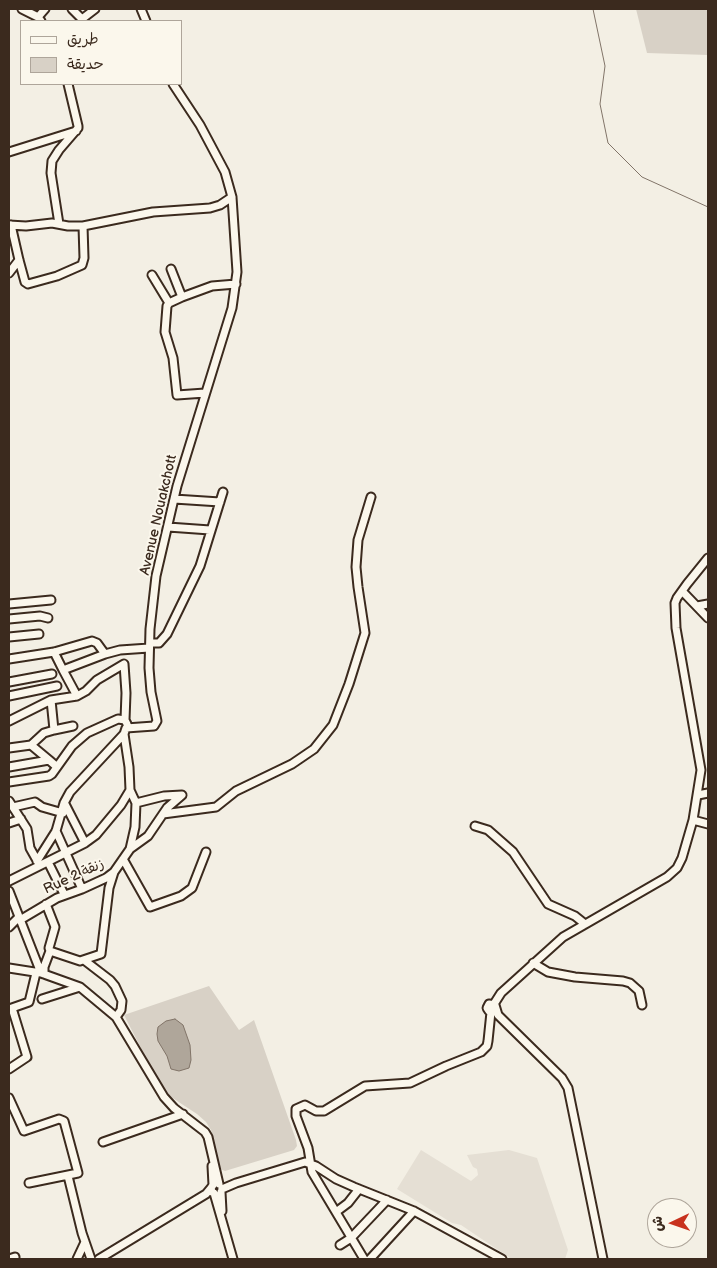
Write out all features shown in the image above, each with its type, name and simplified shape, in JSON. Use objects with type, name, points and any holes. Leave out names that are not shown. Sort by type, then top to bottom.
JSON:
[{"type":"street","points":[[22,9],[39,19],[45,9]]},
{"type":"street","points":[[72,9],[82,19],[95,9]]},
{"type":"street","points":[[59,224],[51,173],[52,161],[78,126],[68,85]]},
{"type":"street","name":"Avenue Nouakchott","points":[[126,723],[149,727],[154,726],[158,721],[150,680],[150,645],[156,576],[174,499],[232,308],[236,284],[232,197],[225,172],[200,125],[173,85]]},
{"type":"street","points":[[9,152],[76,131]]},
{"type":"street","points":[[83,226],[83,264],[51,278],[28,284],[25,282],[10,225],[59,224],[83,226],[152,212],[210,208],[220,205],[232,197]]},
{"type":"street","points":[[9,273],[19,260]]},
{"type":"street","points":[[170,269],[182,296]]},
{"type":"street","points":[[152,276],[169,303]]},
{"type":"street","points":[[205,392],[181,395],[176,393],[173,358],[165,332],[167,306],[182,296],[212,286],[236,284]]},
{"type":"street","points":[[63,670],[105,654],[159,643],[167,634],[200,566],[223,492]]},
{"type":"street","points":[[163,814],[216,807],[244,787],[284,768],[314,749],[334,725],[350,684],[365,633],[356,567],[358,540],[371,496]]},
{"type":"street","points":[[174,499],[220,502]]},
{"type":"street","points":[[168,527],[210,530]]},
{"type":"street","points":[[364,1259],[312,1172],[308,1148],[296,1116],[296,1109],[305,1105],[316,1111],[324,1111],[365,1086],[410,1083],[481,1052],[487,1046],[493,1009],[501,993],[533,963],[563,937],[672,873],[682,858],[693,820],[700,782],[701,762],[675,613],[677,598],[708,558]]},
{"type":"street","points":[[682,591],[708,618]]},
{"type":"street","points":[[9,604],[51,600]]},
{"type":"street","points":[[697,606],[708,604]]},
{"type":"street","points":[[9,619],[40,616],[48,618]]},
{"type":"street","points":[[9,637],[39,634]]},
{"type":"street","points":[[9,659],[54,652],[92,640],[97,643],[105,654]]},
{"type":"street","points":[[9,881],[39,864],[67,853],[96,835],[121,805],[130,790],[124,734],[126,693],[124,664],[120,650]]},
{"type":"street","points":[[54,652],[77,696]]},
{"type":"street","points":[[9,720],[51,700],[77,696],[86,691],[97,680],[124,664]]},
{"type":"street","points":[[9,682],[52,674]]},
{"type":"street","points":[[9,696],[57,686]]},
{"type":"street","points":[[51,700],[54,730]]},
{"type":"street","points":[[9,782],[49,776],[72,746],[87,733],[118,719],[126,723]]},
{"type":"street","points":[[9,748],[31,745],[42,735],[73,726]]},
{"type":"street","points":[[39,864],[56,831],[63,813],[64,803],[70,792],[124,734]]},
{"type":"street","points":[[31,745],[57,767]]},
{"type":"street","points":[[9,767],[50,760]]},
{"type":"street","name":"Rue 2 زنقة","points":[[9,927],[19,918],[64,894],[82,889],[106,878],[114,872],[130,849],[136,827],[136,803],[130,790]]},
{"type":"street","points":[[698,795],[708,793]]},
{"type":"street","points":[[130,849],[148,836],[163,814],[181,795],[164,796],[136,803]]},
{"type":"street","points":[[39,864],[30,848],[27,829],[11,804],[35,802],[42,807],[63,813]]},
{"type":"street","points":[[64,803],[85,843]]},
{"type":"street","points":[[9,823],[20,819]]},
{"type":"street","points":[[693,820],[708,824]]},
{"type":"street","points":[[475,826],[488,830],[513,852],[548,904],[575,916],[586,924]]},
{"type":"street","points":[[56,831],[82,889]]},
{"type":"street","points":[[123,859],[150,907],[181,896],[192,888],[206,852]]},
{"type":"street","points":[[48,862],[64,894]]},
{"type":"street","points":[[50,952],[77,960],[84,960],[101,954],[109,888],[114,872]]},
{"type":"street","points":[[9,891],[11,905],[19,918],[39,973]]},
{"type":"street","points":[[9,1068],[27,1057],[10,1009],[29,1002],[39,973],[44,967],[50,952],[49,948],[55,927],[46,904]]},
{"type":"street","points":[[84,960],[116,986],[122,1001],[121,1010],[116,1017]]},
{"type":"street","points":[[533,963],[548,972],[575,977],[624,981],[640,991],[642,1005]]},
{"type":"street","points":[[9,968],[39,973],[80,987],[116,1017],[164,1097],[205,1132],[210,1141],[215,1189],[233,1259]]},
{"type":"street","points":[[42,999],[80,987]]},
{"type":"street","points":[[493,1009],[562,1078],[568,1088],[603,1259]]},
{"type":"street","points":[[9,1098],[11,1112],[24,1131],[60,1119],[64,1121],[78,1173],[29,1183]]},
{"type":"street","points":[[103,1142],[183,1114]]},
{"type":"street","points":[[99,1259],[215,1189],[300,1162],[311,1164],[336,1179],[414,1211],[502,1259]]},
{"type":"street","points":[[68,1176],[82,1232],[86,1259]]},
{"type":"street","points":[[336,1212],[348,1203],[359,1189]]},
{"type":"street","points":[[340,1245],[351,1238],[387,1200]]},
{"type":"street","points":[[370,1259],[414,1211]]},
{"type":"street","points":[[77,1259],[83,1244]]},
{"type":"street","points":[[83,1244],[91,1259]]},
{"type":"shaded area","points":[[175,1019],[183,1025],[190,1045],[191,1060],[189,1068],[179,1071],[171,1069],[167,1056],[158,1041],[157,1034],[158,1027],[166,1021]]},
{"type":"shaded area","points":[[421,1150],[471,1181],[478,1175],[477,1169],[473,1167],[467,1155],[509,1150],[537,1158],[568,1250],[565,1259],[510,1258],[461,1225],[452,1223],[397,1189]]},
{"type":"green space","points":[[636,9],[708,9],[708,55],[647,53]]},
{"type":"green space","points":[[209,986],[239,1030],[254,1020],[297,1146],[294,1150],[225,1171],[218,1168],[214,1140],[206,1122],[168,1095],[124,1015]]},
{"type":"waterway","points":[[593,9],[605,66],[600,104],[608,143],[642,177],[708,207]]}]
